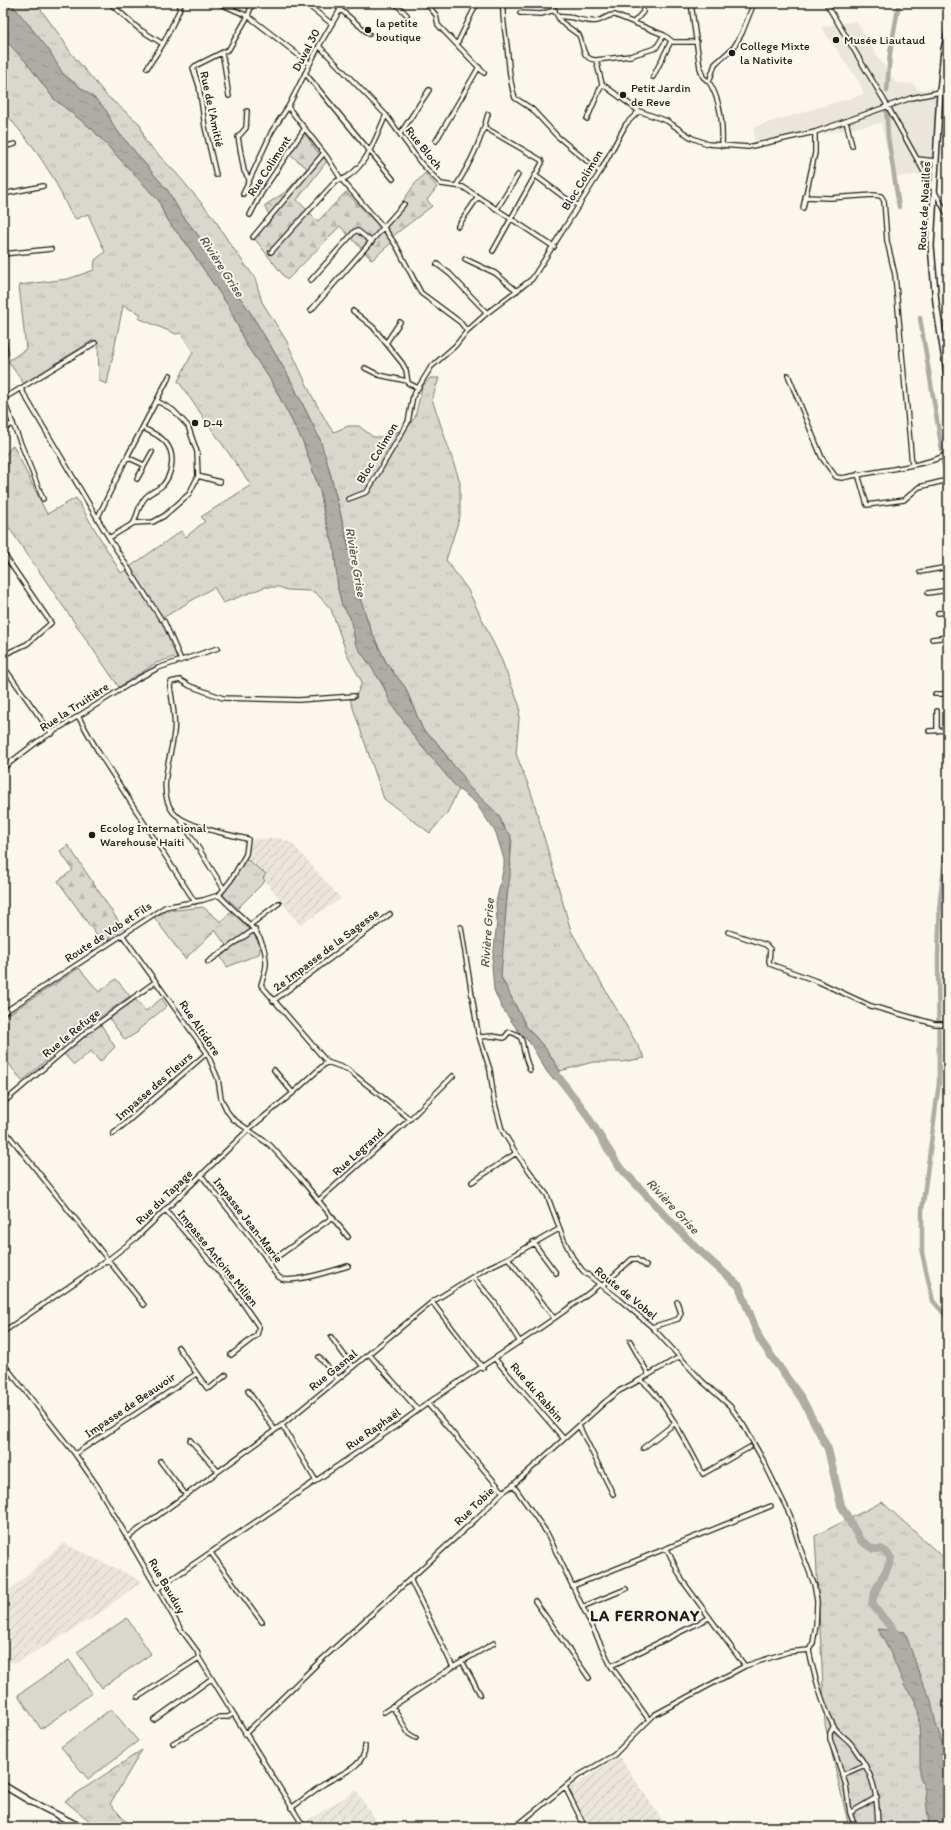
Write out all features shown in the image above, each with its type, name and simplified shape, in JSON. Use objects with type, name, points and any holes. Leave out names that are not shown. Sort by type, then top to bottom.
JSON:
[{"type":"street","points":[[147,68],[163,44],[179,11],[181,3]]},
{"type":"street","points":[[218,3],[248,16],[310,64]]},
{"type":"street","name":"Rue de l'Amitié","points":[[216,175],[205,127],[199,86],[193,68],[229,49],[248,16],[252,3]]},
{"type":"street","points":[[305,3],[332,24]]},
{"type":"street","points":[[333,3],[369,34]]},
{"type":"street","name":"Duval 30","points":[[243,194],[272,131],[288,107],[319,46],[344,3]]},
{"type":"street","points":[[395,3],[407,16]]},
{"type":"street","points":[[426,3],[436,15],[438,24],[484,73]]},
{"type":"street","points":[[457,44],[477,3]]},
{"type":"street","points":[[503,3],[502,17],[507,45],[509,79],[518,101],[532,109],[557,136],[600,172]]},
{"type":"street","points":[[550,3],[564,26],[579,35],[582,50],[586,56],[594,60],[630,56],[656,48],[664,35]]},
{"type":"street","points":[[634,22],[643,12],[643,3]]},
{"type":"street","points":[[691,3],[700,68],[703,77],[709,82],[716,94],[719,106],[722,146]]},
{"type":"street","points":[[709,82],[715,64],[734,47],[754,3]]},
{"type":"street","points":[[826,3],[887,105],[948,216]]},
{"type":"street","points":[[112,4],[140,29],[163,44]]},
{"type":"street","points":[[520,14],[541,14],[554,10]]},
{"type":"street","points":[[558,17],[564,16],[596,21],[611,14],[664,35],[671,41],[697,42]]},
{"type":"street","name":"Route de Noailles","points":[[948,33],[944,48],[940,92],[931,246],[932,269],[948,380]]},
{"type":"street","points":[[653,77],[671,41]]},
{"type":"street","name":"Rue Bloch","points":[[319,46],[386,114],[420,162],[442,184],[463,187],[554,247]]},
{"type":"street","points":[[222,54],[229,96]]},
{"type":"street","points":[[594,60],[602,84],[639,111],[667,121],[692,138],[708,144],[722,146],[748,147],[815,132],[887,105],[940,92]]},
{"type":"street","points":[[436,141],[478,67]]},
{"type":"street","points":[[305,73],[369,152],[393,179]]},
{"type":"street","points":[[587,119],[602,84]]},
{"type":"street","points":[[400,134],[429,90]]},
{"type":"street","points":[[288,107],[324,153],[341,179],[384,228],[397,247],[420,293],[460,322],[466,331]]},
{"type":"street","points":[[247,111],[247,126],[238,137],[244,171],[249,179]]},
{"type":"street","name":"Bloc Colimon","points":[[348,498],[367,492],[408,422],[413,396],[431,367],[455,346],[466,331],[532,279],[554,247],[600,172],[626,124],[639,111]]},
{"type":"street","points":[[271,252],[335,182],[348,176],[361,164],[369,152],[386,114]]},
{"type":"street","points":[[456,186],[474,156],[488,114]]},
{"type":"street","points":[[846,121],[852,146]]},
{"type":"street","name":"Rue Colimont","points":[[250,215],[262,192],[305,128]]},
{"type":"street","points":[[484,128],[542,162],[536,176],[493,251]]},
{"type":"street","points":[[802,208],[815,153],[815,132]]},
{"type":"street","points":[[3,147],[15,144]]},
{"type":"street","points":[[253,236],[324,153]]},
{"type":"street","points":[[917,159],[936,161]]},
{"type":"street","points":[[497,209],[518,174]]},
{"type":"street","points":[[536,176],[564,197],[579,206]]},
{"type":"street","points":[[3,194],[42,186]]},
{"type":"street","points":[[805,197],[830,198],[874,195],[880,196],[884,200],[887,241],[894,275],[912,465]]},
{"type":"street","points":[[458,226],[478,197]]},
{"type":"street","points":[[311,310],[404,204]]},
{"type":"street","points":[[310,280],[355,231],[358,231],[372,242]]},
{"type":"street","points":[[3,254],[51,249]]},
{"type":"street","points":[[465,259],[495,273],[517,291]]},
{"type":"street","points":[[437,264],[450,274],[487,313]]},
{"type":"street","points":[[353,311],[373,327],[386,343],[406,370],[407,381]]},
{"type":"street","points":[[386,343],[400,322]]},
{"type":"street","points":[[3,334],[6,353],[3,358]]},
{"type":"street","points":[[43,499],[3,399],[95,343]]},
{"type":"street","points":[[365,368],[379,375],[407,381],[418,388]]},
{"type":"street","points":[[97,520],[127,457],[170,375]]},
{"type":"street","points":[[788,375],[822,458],[836,477],[912,465],[943,458],[948,453]]},
{"type":"street","points":[[21,389],[97,520],[163,620],[181,660]]},
{"type":"street","points":[[109,538],[134,523],[153,522],[164,516],[189,494],[198,476],[199,466],[197,452],[188,426],[173,410],[157,401]]},
{"type":"street","points":[[3,430],[13,424]]},
{"type":"street","points":[[134,523],[137,512],[145,498],[161,487],[169,477],[171,469],[170,452],[166,443],[160,437],[142,428]]},
{"type":"street","points":[[137,479],[152,452]]},
{"type":"street","points":[[127,457],[144,465]]},
{"type":"street","points":[[858,474],[867,505],[904,500],[919,487],[948,480]]},
{"type":"street","points":[[198,476],[220,482]]},
{"type":"street","points":[[3,553],[51,623],[27,644],[3,655]]},
{"type":"street","points":[[920,572],[948,567]]},
{"type":"street","points":[[928,593],[948,590]]},
{"type":"street","points":[[938,613],[948,612]]},
{"type":"street","points":[[932,639],[948,637]]},
{"type":"street","name":"Rue la Truitière","points":[[3,768],[37,742],[139,678],[158,668],[218,648]]},
{"type":"street","points":[[3,666],[52,734]]},
{"type":"street","points":[[354,696],[299,700],[223,698],[190,686],[180,680],[171,682],[170,686],[175,731],[165,785],[167,799],[174,813],[178,816],[195,826],[248,839],[246,854],[219,895],[255,930],[263,944],[266,961],[261,985],[273,1001],[327,1062],[347,1069],[410,1119]]},
{"type":"street","points":[[935,694],[948,694]]},
{"type":"street","points":[[937,711],[937,730]]},
{"type":"street","points":[[78,716],[99,753],[195,902]]},
{"type":"street","points":[[929,731],[948,730]]},
{"type":"street","points":[[178,816],[224,889]]},
{"type":"street","name":"Route de Vob et Fils","points":[[3,1013],[165,907],[195,902],[219,895]]},
{"type":"street","points":[[250,925],[279,902]]},
{"type":"street","name":"2e Impasse de la Sagesse","points":[[273,1001],[390,914]]},
{"type":"street","name":"Route de Vobel","points":[[461,927],[480,1037],[490,1070],[494,1100],[502,1130],[547,1195],[559,1229],[573,1258],[583,1271],[652,1327],[679,1357],[730,1406],[736,1414],[763,1460],[790,1514],[801,1550],[814,1584],[817,1601],[814,1643],[809,1650]]},
{"type":"street","points":[[208,962],[255,930]]},
{"type":"street","points":[[728,932],[766,945],[770,949],[768,961],[770,964],[819,982],[871,1006],[935,1024],[948,1024]]},
{"type":"street","name":"Rue Altidore","points":[[122,936],[207,1053],[218,1079],[221,1098],[227,1111],[234,1119],[270,1145],[319,1200],[348,1237]]},
{"type":"street","name":"Rue le Refuge","points":[[3,1103],[85,1033],[155,982]]},
{"type":"street","points":[[480,1037],[492,1036],[504,1038],[508,1032],[514,1033],[524,1044],[524,1053],[530,1070]]},
{"type":"street","name":"Impasse des Fleurs","points":[[113,1134],[207,1053]]},
{"type":"street","name":"Rue du Tapage","points":[[3,1332],[109,1259],[136,1238],[249,1129],[294,1093],[327,1062]]},
{"type":"street","points":[[274,1070],[294,1093]]},
{"type":"street","name":"Rue Legrand","points":[[319,1200],[410,1119],[453,1076]]},
{"type":"street","points":[[3,1128],[109,1259],[144,1305]]},
{"type":"street","points":[[472,1182],[516,1152]]},
{"type":"street","name":"Impasse Jean-Marie","points":[[201,1175],[270,1262],[277,1275],[282,1279],[294,1280],[348,1266]]},
{"type":"street","name":"Impasse Antoine Milien","points":[[165,1209],[231,1286],[259,1326],[257,1335],[231,1355]]},
{"type":"street","points":[[270,1262],[333,1217]]},
{"type":"street","name":"Rue Gasnal","points":[[127,1538],[282,1425],[432,1302],[533,1242],[559,1229]]},
{"type":"street","points":[[533,1242],[556,1273]]},
{"type":"street","points":[[508,1258],[554,1318]]},
{"type":"street","name":"Rue Raphaël","points":[[157,1589],[571,1307],[601,1285],[629,1260],[636,1259],[646,1266]]},
{"type":"street","points":[[473,1277],[494,1303],[520,1342]]},
{"type":"street","points":[[432,1302],[482,1368]]},
{"type":"street","points":[[652,1327],[678,1319],[681,1313],[678,1302]]},
{"type":"street","points":[[330,1337],[353,1367]]},
{"type":"street","points":[[630,1341],[649,1375]]},
{"type":"street","points":[[178,1347],[208,1389],[226,1375]]},
{"type":"street","points":[[369,1354],[418,1410]]},
{"type":"street","points":[[319,1357],[338,1380]]},
{"type":"street","name":"Rue Tobie","points":[[245,1734],[319,1662],[503,1492],[513,1485],[619,1391],[679,1357]]},
{"type":"street","name":"Rue du Rabbin","points":[[495,1359],[564,1439]]},
{"type":"street","name":"Rue Bauduy","points":[[3,1363],[75,1454],[98,1486],[180,1628],[197,1652],[211,1679],[304,1827]]},
{"type":"street","name":"Impasse de Beauvoir","points":[[75,1454],[196,1374]]},
{"type":"street","points":[[640,1380],[654,1391],[703,1474],[750,1447]]},
{"type":"street","points":[[248,1391],[275,1430]]},
{"type":"street","points":[[427,1404],[503,1492]]},
{"type":"street","points":[[643,1448],[674,1424]]},
{"type":"street","points":[[282,1425],[316,1481]]},
{"type":"street","points":[[579,1426],[613,1494]]},
{"type":"street","points":[[190,1440],[218,1472]]},
{"type":"street","points":[[160,1461],[186,1495]]},
{"type":"street","points":[[513,1485],[547,1533],[612,1666],[649,1720]]},
{"type":"street","points":[[573,1586],[771,1506]]},
{"type":"street","points":[[667,1549],[682,1580],[745,1666]]},
{"type":"street","points":[[211,1553],[262,1622]]},
{"type":"street","points":[[410,1579],[453,1667]]},
{"type":"street","points":[[582,1607],[626,1589]]},
{"type":"street","points":[[535,1601],[589,1678]]},
{"type":"street","points":[[612,1666],[709,1618]]},
{"type":"street","points":[[384,1712],[494,1642]]},
{"type":"street","points":[[515,1827],[578,1776],[608,1760],[649,1720],[661,1711],[745,1666],[788,1652],[809,1650],[813,1670],[833,1727],[851,1744],[873,1780],[877,1797],[878,1827]]},
{"type":"street","points":[[138,1697],[199,1658]]},
{"type":"street","points":[[462,1661],[480,1694]]},
{"type":"street","points":[[154,1720],[211,1679]]},
{"type":"street","points":[[392,1706],[409,1734],[416,1738]]},
{"type":"street","points":[[173,1743],[220,1718],[228,1717],[233,1714]]},
{"type":"street","points":[[833,1727],[830,1733],[830,1739],[842,1775],[850,1813],[855,1827]]},
{"type":"street","points":[[292,1808],[324,1784],[357,1764],[365,1754],[365,1746]]},
{"type":"street","points":[[842,1775],[865,1765]]},
{"type":"street","points":[[3,1785],[28,1800],[81,1827]]},
{"type":"street","points":[[565,1787],[585,1827]]},
{"type":"street","points":[[850,1813],[877,1797]]},
{"type":"shaded area","points":[[856,21],[896,83],[913,84],[918,90],[938,88],[932,147],[932,168],[923,174],[894,177],[881,123],[755,147],[754,127],[864,94],[859,82],[821,27]]},
{"type":"shaded area","points":[[278,838],[292,843],[341,899],[300,925],[263,878],[266,874],[246,859],[251,841],[254,839]]},
{"type":"shaded area","points":[[63,1543],[142,1581],[96,1616],[16,1663],[3,1661],[3,1596]]},
{"type":"shaded area","points":[[619,1756],[667,1827],[588,1827],[569,1789]]},
{"type":"shaded area","points":[[356,1790],[380,1827],[310,1827],[307,1821]]},
{"type":"green space","points":[[11,3],[36,3],[70,52],[107,96],[140,124],[145,141],[177,174],[214,218],[228,241],[255,278],[262,302],[286,340],[312,396],[334,432],[348,426],[359,426],[373,437],[381,437],[406,429],[415,417],[422,387],[430,378],[439,378],[432,399],[460,482],[460,516],[446,560],[468,590],[502,661],[520,707],[516,754],[531,792],[571,931],[645,1058],[622,1062],[593,1062],[560,1071],[546,1049],[526,1026],[501,977],[512,841],[502,824],[500,817],[469,787],[463,776],[434,739],[423,730],[405,687],[387,664],[372,633],[355,584],[349,546],[329,469],[314,427],[289,377],[250,312],[222,272],[217,259],[182,215],[168,191],[114,127],[107,112],[98,101],[63,74],[44,45]]},
{"type":"green space","points":[[3,36],[26,62],[54,99],[92,129],[159,201],[164,214],[186,243],[229,307],[247,346],[270,379],[303,442],[320,491],[324,515],[334,547],[338,589],[342,605],[350,617],[356,645],[374,670],[394,706],[418,742],[459,789],[447,813],[430,833],[384,799],[350,699],[355,699],[362,682],[348,657],[331,609],[316,593],[310,591],[287,590],[279,587],[265,587],[223,603],[214,587],[161,619],[177,656],[156,663],[119,687],[3,519],[3,458],[13,445],[47,514],[76,498],[121,573],[181,531],[186,537],[205,521],[201,517],[251,485],[178,381],[193,352],[181,333],[176,334],[138,318],[141,314],[123,306],[107,384],[99,381],[98,342],[93,340],[24,384],[8,361],[26,349],[19,285],[68,279],[94,270],[95,260],[105,252],[88,214],[76,219],[70,212],[54,179],[34,148],[3,110]]},
{"type":"green space","points":[[304,132],[319,154],[327,161],[297,200],[318,221],[346,192],[383,230],[414,185],[425,173],[437,187],[427,200],[432,206],[393,236],[392,242],[372,260],[340,226],[287,280],[254,238],[271,217],[264,206],[287,191],[307,168],[288,153]]},
{"type":"green space","points":[[68,845],[123,928],[102,943],[58,881],[73,870],[60,851]]},
{"type":"green space","points":[[246,859],[266,874],[263,878],[265,881],[238,908],[223,895]]},
{"type":"green space","points":[[203,907],[221,922],[230,912],[240,920],[255,936],[260,948],[259,954],[227,967],[220,956],[228,948],[215,930],[185,959],[154,917],[167,911]]},
{"type":"green space","points":[[79,968],[99,992],[116,979],[130,996],[82,1030],[22,1081],[3,1056],[3,1018]]},
{"type":"green space","points":[[162,998],[167,1006],[138,1030],[138,1032],[125,1040],[109,1018],[135,999],[146,1011]]},
{"type":"green space","points":[[100,1023],[115,1047],[100,1062],[91,1051],[74,1065],[63,1053]]},
{"type":"green space","points":[[882,1502],[948,1562],[948,1827],[849,1827],[825,1724],[815,1536]]},
{"type":"green space","points":[[127,1618],[151,1654],[102,1688],[77,1652]]},
{"type":"green space","points":[[69,1660],[92,1693],[41,1729],[18,1695]]},
{"type":"green space","points":[[111,1709],[138,1741],[88,1779],[61,1747]]},
{"type":"green space","points":[[142,1750],[110,1804],[131,1827],[97,1827],[65,1801]]},
{"type":"water","points":[[3,3],[11,3],[49,50],[63,74],[98,101],[107,112],[114,127],[168,191],[182,215],[217,259],[222,272],[250,312],[289,377],[320,439],[346,536],[355,584],[372,633],[387,664],[405,687],[423,730],[434,739],[463,776],[469,787],[498,814],[505,830],[511,835],[510,877],[507,895],[501,977],[526,1026],[546,1049],[560,1071],[559,1081],[552,1078],[547,1072],[530,1043],[519,1032],[502,1008],[494,990],[492,965],[497,922],[496,903],[504,866],[504,859],[496,833],[475,802],[457,788],[418,742],[389,700],[384,686],[356,645],[350,617],[342,605],[338,589],[334,547],[326,522],[320,491],[303,442],[270,379],[247,346],[229,307],[186,243],[164,214],[159,201],[92,129],[54,99],[26,62],[5,40],[3,36]]},
{"type":"water","points":[[878,1629],[905,1632],[921,1679],[931,1700],[936,1724],[943,1745],[948,1754],[948,1827],[929,1827],[925,1790],[920,1777],[918,1708],[913,1697],[905,1687],[892,1656]]},
{"type":"waterway","points":[[887,91],[890,53],[899,3]]},
{"type":"waterway","points":[[886,105],[888,137],[899,207]]},
{"type":"waterway","points":[[920,318],[943,456]]},
{"type":"waterway","points":[[943,462],[946,476]]},
{"type":"waterway","points":[[948,835],[940,899],[938,957],[939,1083],[922,1210],[922,1253],[933,1301],[948,1318]]},
{"type":"waterway","name":"Rivière Grise","points":[[553,1070],[583,1109],[618,1165],[696,1248],[739,1286],[760,1340],[802,1399],[828,1449],[841,1505],[860,1540],[873,1549],[881,1549],[891,1558],[887,1570],[875,1591],[872,1604],[901,1640]]},
{"type":"place","name":"la petite boutique","points":[[368,30]]},
{"type":"place","name":"Musée Liautaud","points":[[836,40]]},
{"type":"place","name":"College Mixte la Nativite","points":[[732,53]]},
{"type":"place","name":"Petit Jardin de Reve","points":[[623,95]]},
{"type":"place","name":"D-4","points":[[195,423]]},
{"type":"place","name":"Ecolog International Warehouse Haiti","points":[[92,835]]},
{"type":"district","name":"LA FERRONAY","points":[[645,1615]]}]
